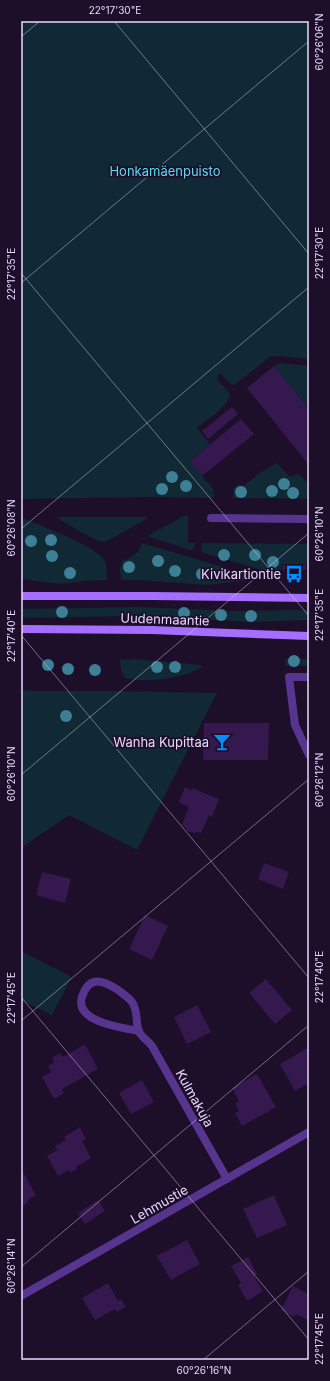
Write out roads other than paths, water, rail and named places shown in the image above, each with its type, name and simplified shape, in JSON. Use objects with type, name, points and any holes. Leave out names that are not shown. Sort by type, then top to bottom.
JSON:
[{"type":"main road","name":"Uudenmaantie","points":[[21,596],[309,598]]},
{"type":"main road","name":"Uudenmaantie","points":[[21,629],[152,630],[309,636]]},
{"type":"street","points":[[212,518],[309,520]]},
{"type":"street","points":[[309,677],[289,677],[295,725],[309,755]]},
{"type":"street","points":[[97,981],[103,981],[107,982],[126,995],[134,1006],[139,1031],[111,1025],[91,1017],[83,1010],[82,1007],[82,998],[85,990],[97,981]]},
{"type":"street","name":"Kulmakuja","points":[[139,1031],[152,1046],[227,1179]]},
{"type":"street","name":"Lehmustie","points":[[21,1296],[309,1132]]},
{"type":"place","name":"Kivikartiontie","points":[[294,574]]},
{"type":"place","name":"Wanha Kupittaa","points":[[222,742]]},
{"type":"park label","name":"Honkamäenpuisto","points":[[165,171]]}]
